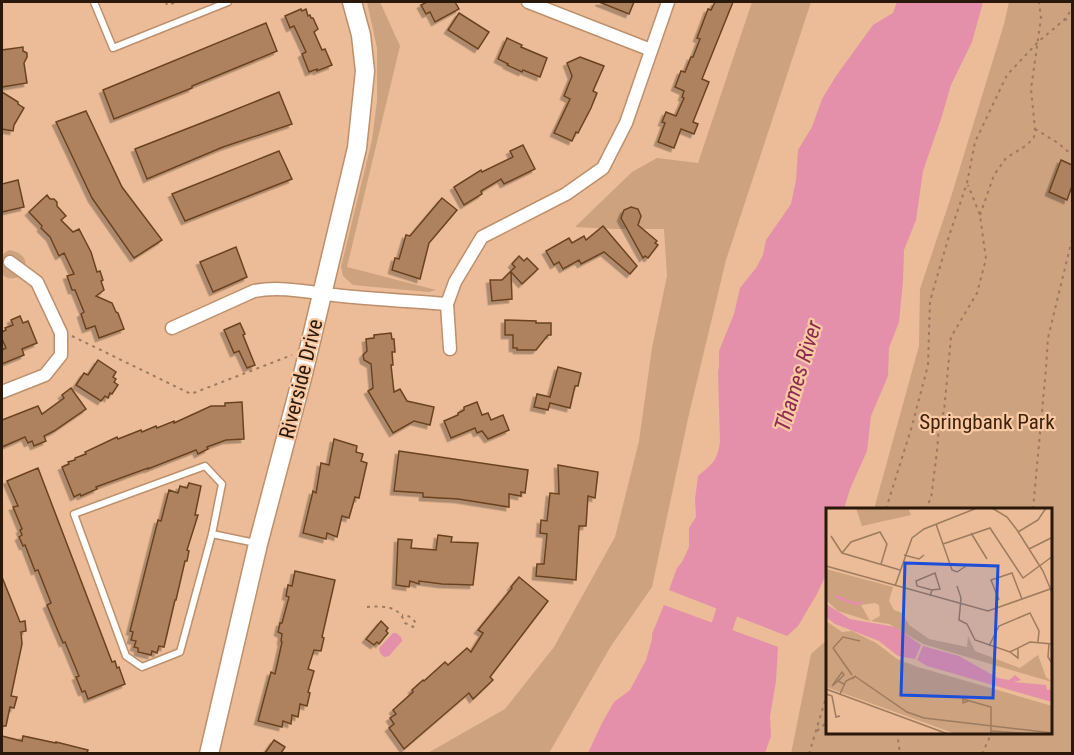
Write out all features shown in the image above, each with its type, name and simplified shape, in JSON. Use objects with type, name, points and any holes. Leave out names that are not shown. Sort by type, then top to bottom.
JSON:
[{"type":"main road","name":"Riverside Drive","points":[[209,753],[258,544],[308,355],[357,148],[365,71],[352,2]]},
{"type":"street","points":[[528,2],[651,50]]},
{"type":"street","points":[[450,349],[447,304],[455,282],[482,237],[566,194],[603,168],[626,123],[668,2]]},
{"type":"street","points":[[2,392],[45,375],[61,355],[61,333],[38,282],[10,262]]},
{"type":"street","points":[[172,328],[254,291],[265,289],[447,304]]},
{"type":"lane","points":[[94,2],[113,48],[228,2]]},
{"type":"lane","points":[[204,466],[222,484],[212,534],[180,652],[142,667],[126,656],[74,514],[204,466]]},
{"type":"lane","points":[[212,534],[258,544]]},
{"type":"path","points":[[166,2],[167,5],[177,2]]},
{"type":"path","points":[[980,214],[994,175],[1006,158],[1027,145],[1034,137],[1031,90],[1041,18],[1039,2]]},
{"type":"path","points":[[886,508],[928,365],[930,301],[967,183],[975,142],[1006,75],[1038,42],[1064,20],[1072,9]]},
{"type":"path","points":[[1064,20],[1072,18]]},
{"type":"path","points":[[1035,129],[1059,143],[1072,155]]},
{"type":"path","points":[[925,508],[931,499],[939,425],[944,411],[951,337],[977,293],[986,259],[980,214],[967,183]]},
{"type":"path","points":[[1033,508],[1048,338],[1072,239]]},
{"type":"path","points":[[61,333],[74,336],[191,394],[297,353],[308,355]]},
{"type":"path","points":[[367,607],[390,607],[402,615],[405,623],[415,626],[416,623],[412,618],[402,615]]},
{"type":"path","points":[[809,753],[826,698]]},
{"type":"path","points":[[817,731],[826,723]]},
{"type":"path","points":[[897,734],[900,753]]},
{"type":"path","points":[[982,753],[991,734]]},
{"type":"green space","points":[[367,2],[380,2],[400,46],[347,267],[436,290],[429,292],[353,285],[343,276],[341,267],[372,140],[377,101],[377,48]]},
{"type":"green space","points":[[752,2],[811,2],[726,260],[689,414],[652,587],[611,646],[549,753],[426,754],[505,709],[554,647],[615,537],[639,441],[652,348],[667,276],[664,229],[575,227],[632,172],[657,158],[698,163]]},
{"type":"green space","name":"Springbank Park","points":[[1009,2],[1072,2],[1072,753],[791,754],[811,654],[826,641],[826,734],[1053,734],[1053,508],[874,508],[919,346],[920,289]]},
{"type":"green space","points":[[9,250],[19,253],[25,262],[24,271],[16,278],[2,274],[2,255]]},
{"type":"water","points":[[897,2],[983,2],[972,42],[951,85],[923,171],[916,220],[904,250],[899,322],[889,348],[888,376],[871,416],[867,451],[844,508],[826,508],[826,574],[798,626],[787,636],[669,590],[677,568],[689,547],[689,528],[696,517],[695,499],[698,476],[713,462],[719,449],[719,351],[734,314],[740,288],[756,268],[763,255],[766,240],[791,204],[796,180],[798,150],[812,127],[822,99],[873,25],[893,13]]},
{"type":"water","points":[[664,605],[778,647],[776,681],[770,716],[771,736],[765,753],[588,753],[614,702],[630,690],[646,660],[652,634]]},
{"type":"water","points":[[393,633],[401,637],[402,641],[389,656],[384,657],[379,648]]},
{"type":"building","points":[[424,2],[455,2],[459,9],[435,22],[430,12],[426,14],[421,5]]},
{"type":"building","points":[[599,2],[634,2],[629,14]]},
{"type":"building","points":[[715,2],[733,2],[702,79],[709,82],[693,122],[698,124],[694,134],[681,129],[674,148],[658,142],[665,123],[662,122],[666,112],[676,116],[684,98],[682,97],[684,91],[675,87],[681,71],[685,72],[693,57],[700,39],[697,38],[708,9],[711,10]]},
{"type":"building","points":[[301,9],[302,11],[306,9],[308,16],[313,18],[318,29],[314,32],[332,65],[317,71],[317,69],[309,72],[302,54],[306,52],[294,26],[290,28],[285,16]]},
{"type":"building","points":[[459,13],[489,32],[478,49],[448,30]]},
{"type":"building","points":[[266,23],[277,51],[114,119],[103,90]]},
{"type":"building","points":[[507,38],[547,58],[540,77],[523,70],[522,72],[498,59]]},
{"type":"building","points":[[23,47],[23,51],[27,53],[24,63],[27,83],[2,87],[2,50]]},
{"type":"building","points":[[580,57],[604,66],[593,91],[597,93],[591,108],[572,141],[554,133],[570,99],[564,96],[572,76],[567,63]]},
{"type":"building","points":[[2,92],[24,108],[13,131],[2,129]]},
{"type":"building","points":[[279,92],[292,124],[223,147],[147,179],[135,149]]},
{"type":"building","points":[[86,111],[122,187],[162,240],[134,258],[92,198],[56,122]]},
{"type":"building","points":[[523,145],[535,169],[504,184],[501,179],[464,205],[454,187],[481,170],[482,172],[513,157],[510,151]]},
{"type":"building","points":[[279,151],[292,179],[185,221],[172,194]]},
{"type":"building","points":[[1061,160],[1072,165],[1072,186],[1067,200],[1049,192]]},
{"type":"building","points":[[18,180],[24,207],[2,212],[2,184]]},
{"type":"building","points":[[47,195],[57,202],[57,206],[66,216],[61,220],[73,232],[79,229],[91,252],[97,272],[100,271],[103,280],[101,281],[104,290],[96,296],[112,303],[124,329],[99,338],[95,326],[86,329],[81,314],[84,312],[67,276],[74,274],[64,253],[59,256],[50,237],[29,212]]},
{"type":"building","points":[[442,198],[457,210],[429,243],[420,279],[392,270],[395,258],[399,259],[406,235],[410,236]]},
{"type":"building","points":[[631,207],[638,209],[641,216],[638,225],[657,241],[655,243],[658,245],[648,258],[645,256],[643,258],[621,218],[624,210]]},
{"type":"building","points":[[603,226],[637,266],[630,274],[604,252],[581,264],[579,260],[563,269],[559,262],[554,265],[546,251],[569,238],[572,243],[584,236],[586,240]]},
{"type":"building","points":[[236,247],[247,277],[213,292],[200,262]]},
{"type":"building","points":[[519,256],[524,261],[527,258],[538,269],[522,284],[511,272],[512,299],[492,301],[490,280],[502,280],[515,267],[512,264]]},
{"type":"building","points":[[20,316],[23,323],[28,321],[37,343],[22,349],[24,355],[2,364],[2,350],[6,348],[2,332],[13,325],[11,320]]},
{"type":"building","points":[[505,320],[551,323],[551,335],[548,335],[536,350],[517,350],[513,348],[513,335],[505,335]]},
{"type":"building","points":[[240,323],[255,365],[247,368],[239,351],[234,353],[224,330]]},
{"type":"building","points":[[391,333],[395,352],[392,352],[393,365],[391,365],[394,392],[400,389],[407,401],[434,407],[430,425],[414,421],[393,433],[368,391],[373,388],[371,364],[364,360],[363,355],[367,351],[366,339],[374,338],[374,335]]},
{"type":"building","points":[[98,360],[116,372],[113,377],[116,379],[114,382],[118,385],[108,398],[105,396],[101,401],[76,385],[84,373],[88,375]]},
{"type":"building","points":[[558,367],[581,373],[578,386],[575,386],[570,408],[550,403],[548,410],[534,407],[537,394],[550,397]]},
{"type":"building","points":[[71,388],[86,409],[44,436],[46,441],[34,446],[32,441],[28,443],[25,437],[2,447],[2,420],[38,406],[42,414],[64,398],[62,395]]},
{"type":"building","points":[[242,402],[244,439],[226,440],[207,447],[208,449],[198,454],[196,450],[74,497],[62,467],[86,454],[85,452],[117,437],[118,439],[141,430],[142,432],[174,421],[174,423],[211,406]]},
{"type":"building","points":[[477,402],[482,415],[488,413],[491,420],[503,415],[509,430],[488,439],[482,431],[477,433],[475,428],[451,438],[444,421],[458,415],[464,407]]},
{"type":"building","points":[[334,439],[357,446],[356,452],[363,454],[361,461],[367,463],[359,498],[355,497],[349,518],[342,516],[337,537],[327,533],[326,539],[303,533],[313,491],[316,493],[321,463],[329,465]]},
{"type":"building","points":[[399,451],[528,470],[525,493],[521,492],[521,496],[509,494],[509,507],[458,499],[423,497],[423,493],[394,491]]},
{"type":"building","points":[[558,465],[598,472],[595,498],[588,496],[586,526],[579,526],[576,580],[536,576],[537,564],[544,564],[547,534],[540,533],[541,520],[547,521],[550,493],[559,494]]},
{"type":"building","points":[[38,468],[112,662],[115,661],[117,668],[119,667],[125,684],[88,699],[85,691],[82,692],[76,677],[79,676],[47,605],[51,603],[38,570],[35,571],[25,545],[23,546],[19,537],[22,535],[20,530],[22,529],[13,507],[18,506],[7,481]]},
{"type":"building","points":[[189,483],[201,486],[195,515],[198,515],[187,550],[189,551],[187,561],[185,561],[164,647],[159,646],[157,653],[152,651],[151,655],[138,652],[138,648],[134,647],[136,641],[131,640],[133,632],[130,631],[158,520],[161,521],[169,490],[178,493],[180,486],[187,488]]},
{"type":"building","points":[[438,535],[452,537],[451,542],[478,543],[473,585],[419,581],[419,584],[410,581],[409,587],[396,585],[398,539],[412,540],[411,548],[436,550]]},
{"type":"building","points":[[295,571],[335,580],[321,651],[314,650],[308,669],[314,671],[307,706],[300,704],[298,717],[292,715],[291,724],[283,721],[282,727],[258,721],[271,672],[275,674],[282,642],[282,634],[278,632],[289,597],[286,596],[288,585],[292,586]]},
{"type":"building","points":[[2,577],[20,622],[25,621],[26,631],[21,632],[22,644],[11,696],[17,697],[14,708],[10,707],[6,726],[2,726]]},
{"type":"building","points":[[519,577],[548,601],[490,677],[493,680],[473,699],[469,693],[404,749],[389,728],[394,724],[390,718],[396,714],[393,710],[413,692],[412,690],[445,662],[448,665],[467,648],[471,652],[483,633],[478,630]]},
{"type":"building","points":[[381,621],[388,628],[386,631],[388,633],[379,644],[377,642],[374,645],[366,639]]},
{"type":"building","points":[[2,736],[22,741],[23,736],[88,750],[87,753],[2,753]]},
{"type":"building","points":[[274,740],[285,747],[281,753],[265,753]]},
{"type":"waterway","name":"Thames River","points":[[710,655],[736,584]]}]
